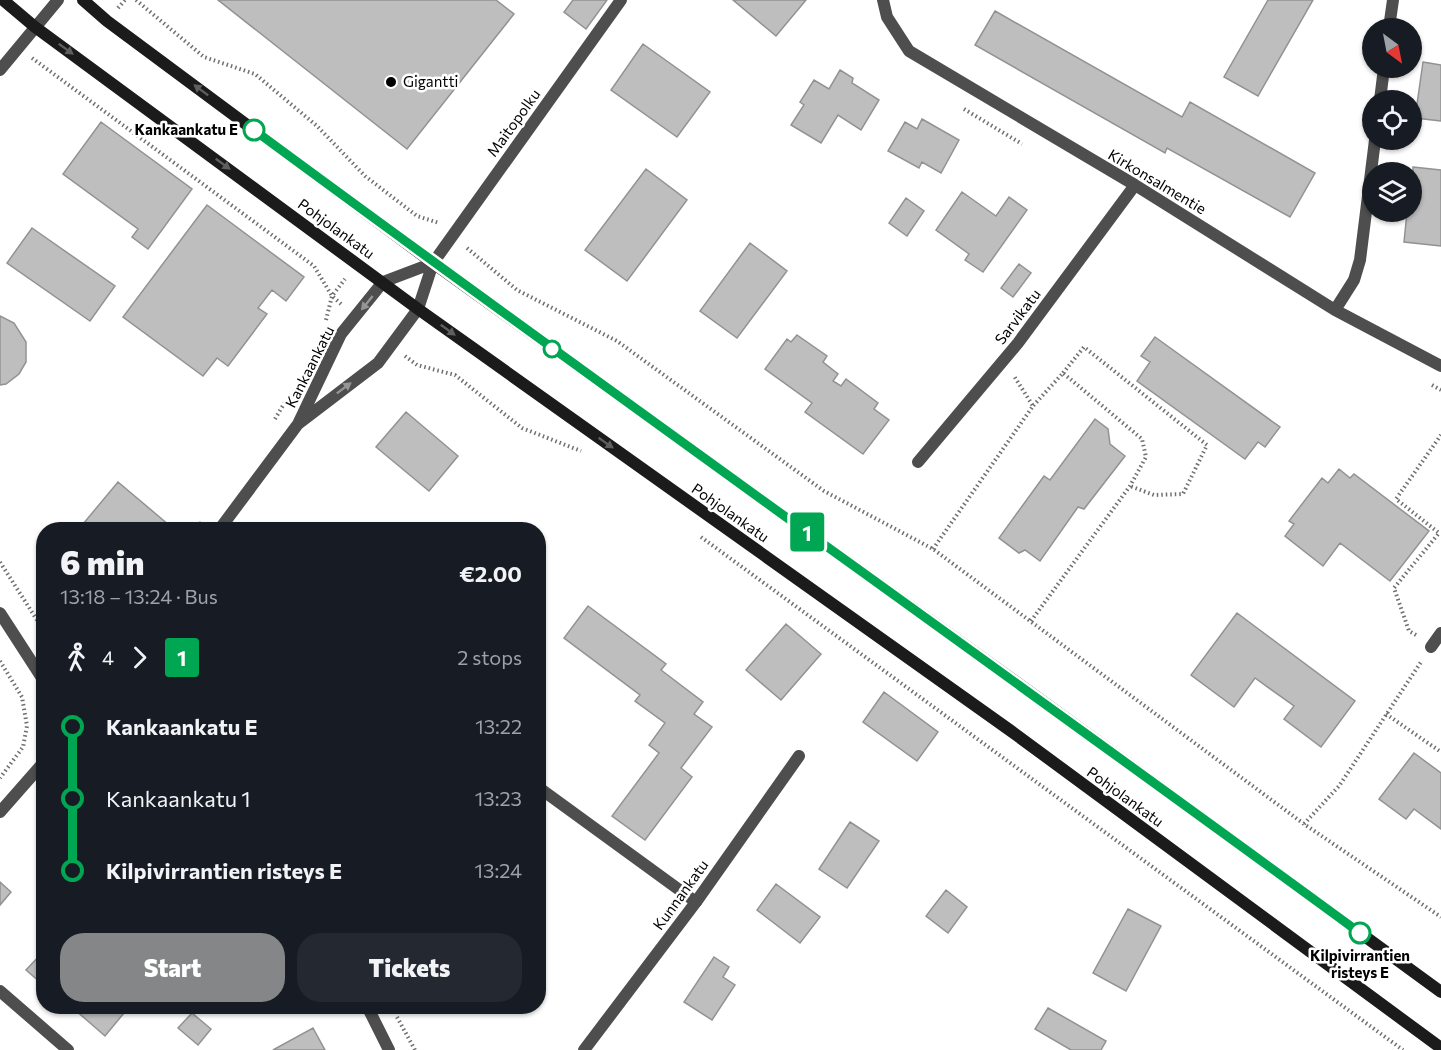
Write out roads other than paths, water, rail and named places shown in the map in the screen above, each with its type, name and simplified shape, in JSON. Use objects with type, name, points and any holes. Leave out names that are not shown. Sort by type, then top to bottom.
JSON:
[{"type":"main road","name":"Pohjolankatu","points":[[3,0],[35,27],[418,309],[1011,731],[1441,1048]]},
{"type":"main road","name":"Pohjolankatu","points":[[83,0],[107,21],[433,263],[1037,697],[1441,992]]},
{"type":"street","points":[[0,70],[58,0]]},
{"type":"street","name":"Maitopolku","points":[[433,263],[621,0]]},
{"type":"street","name":"Kirkonsalmentie","points":[[883,0],[887,17],[909,51],[1135,185],[1335,310],[1441,366]]},
{"type":"street","points":[[1390,18],[1393,0]]},
{"type":"street","points":[[1335,310],[1354,280],[1360,260],[1374,150]]},
{"type":"street","name":"Sarvikatu","points":[[918,462],[1004,360],[1135,185]]},
{"type":"street","points":[[383,282],[433,263]]},
{"type":"street","name":"Kankaankatu","points":[[298,424],[378,363],[418,309],[433,263]]},
{"type":"street","name":"Kankaankatu","points":[[225,522],[298,424],[342,334],[383,282]]},
{"type":"street","points":[[0,613],[36,669]]},
{"type":"street","points":[[1431,647],[1441,633]]},
{"type":"street","name":"Kunnankatu","points":[[584,1050],[696,902],[799,756]]},
{"type":"street","points":[[0,812],[36,771]]},
{"type":"street","points":[[546,793],[696,902]]},
{"type":"street","points":[[0,991],[68,1050]]},
{"type":"street","points":[[372,1014],[389,1050]]},
{"type":"place","name":"Gigantti","points":[[391,82]]},
{"type":"place","name":"Kankaankatu E","points":[[254,130]]},
{"type":"place","name":"Kilpivirrantien risteys E","points":[[1360,933]]}]
